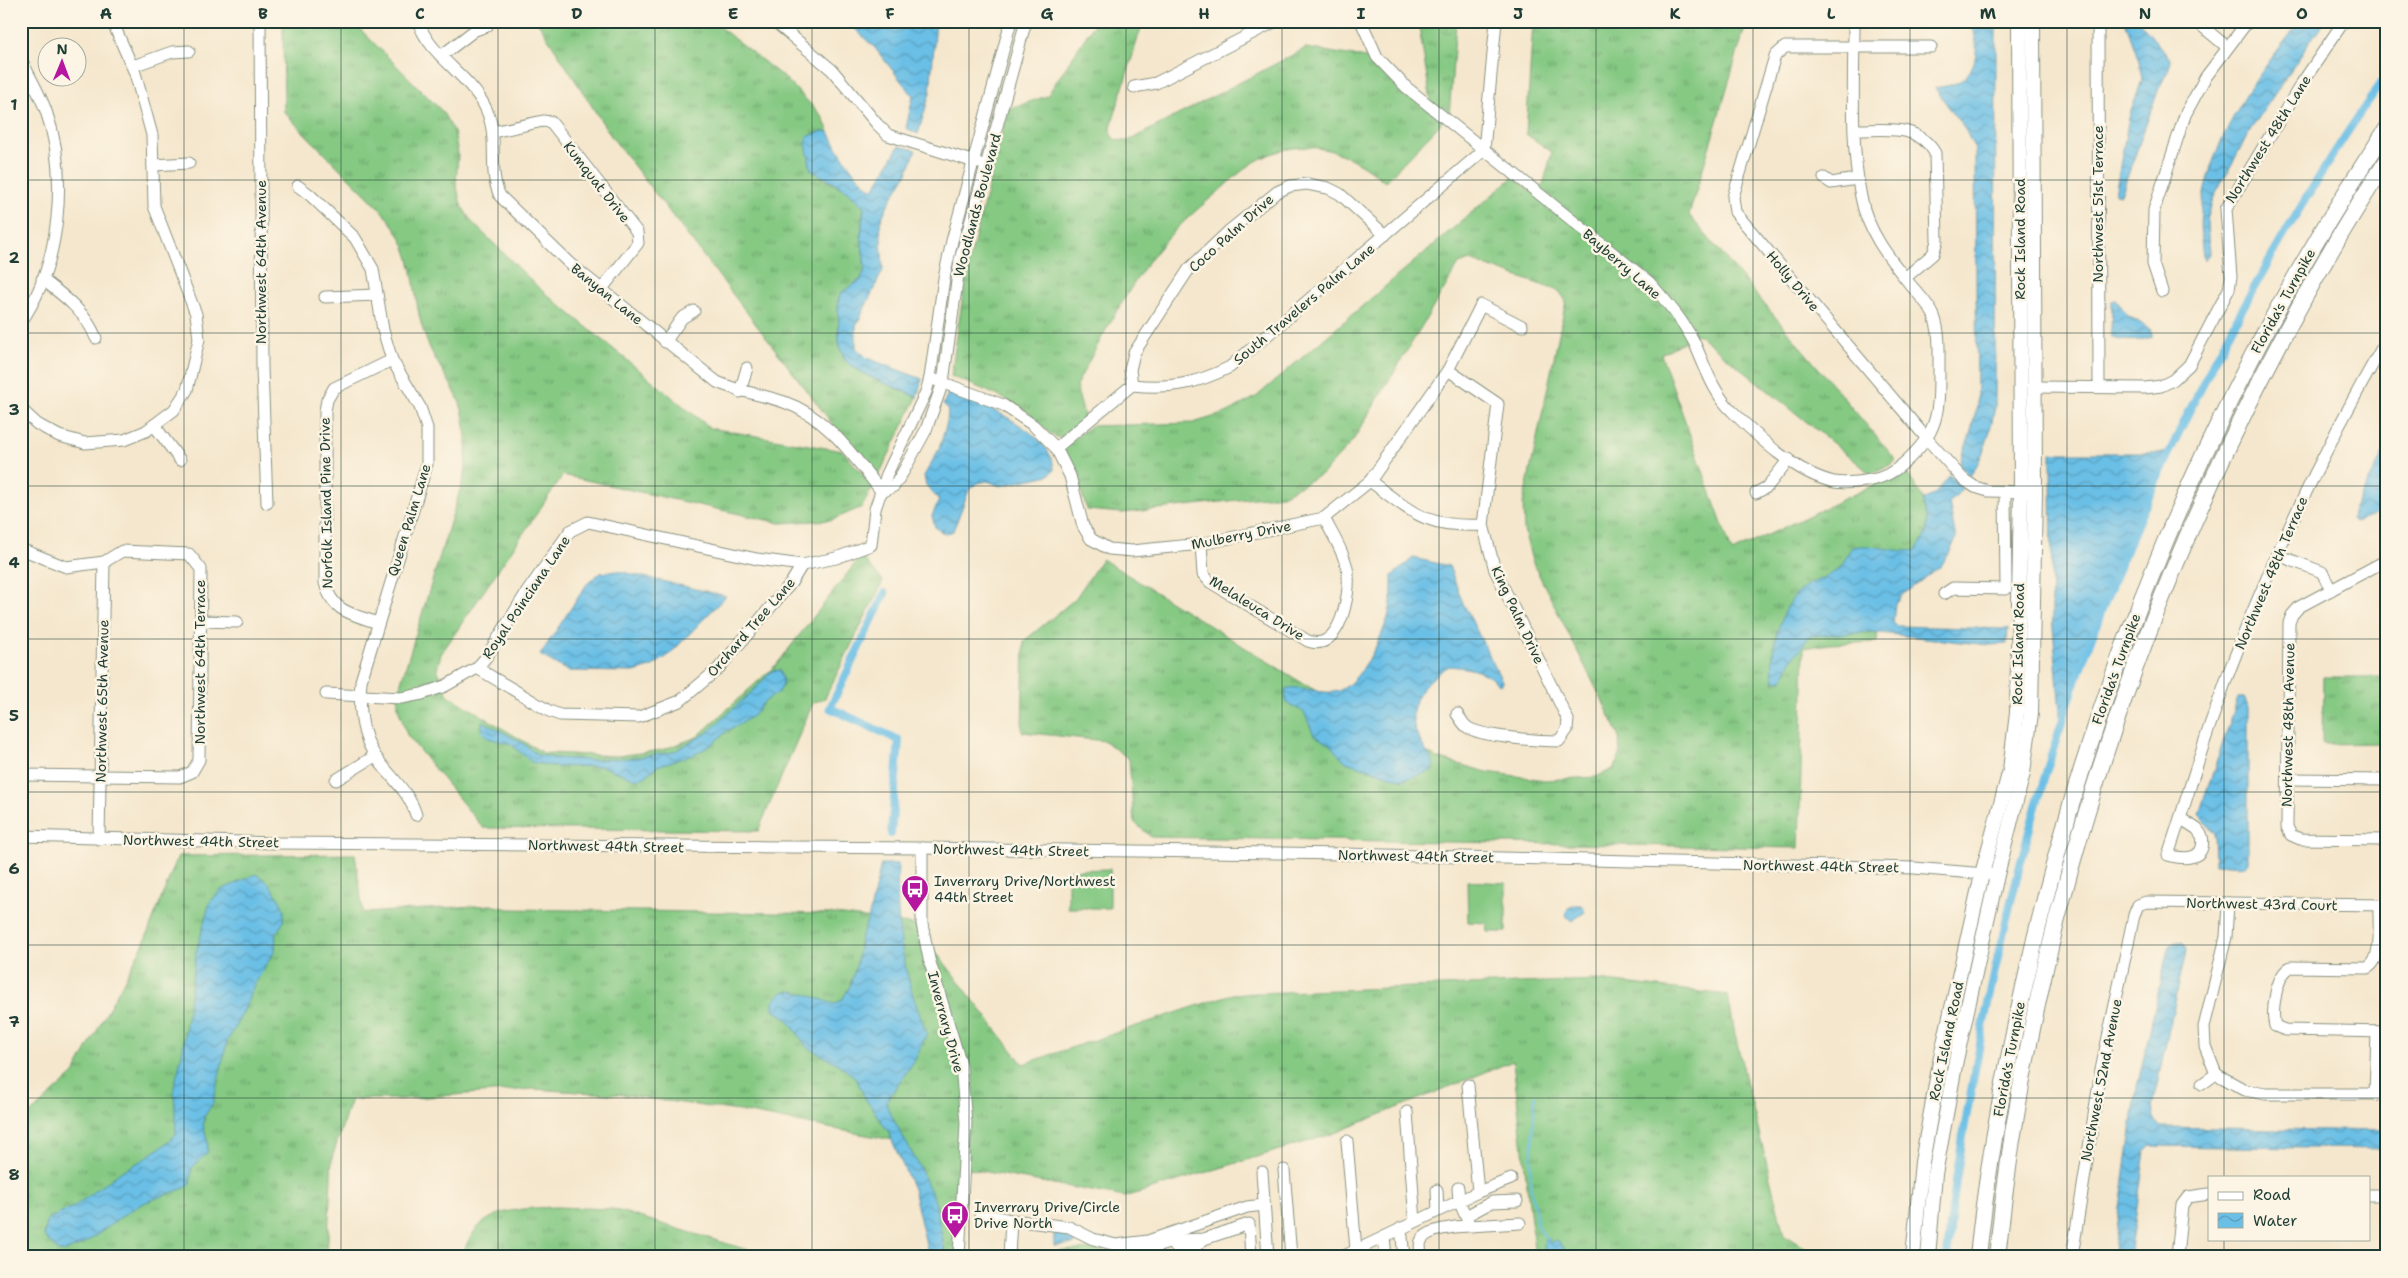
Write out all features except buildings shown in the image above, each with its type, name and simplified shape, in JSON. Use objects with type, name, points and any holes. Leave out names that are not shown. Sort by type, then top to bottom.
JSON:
[{"type":"highway","name":"Florida's Turnpike","points":[[1978,1257],[2004,1077],[2039,916],[2079,772],[2136,612],[2190,483],[2260,338],[2349,186],[2387,129]]},
{"type":"highway","name":"Florida's Turnpike","points":[[1997,1257],[2023,1079],[2055,922],[2097,776],[2153,617],[2208,488],[2280,340],[2367,191],[2387,161]]},
{"type":"main road","name":"Rock Island Road","points":[[1913,1257],[1922,1162],[1941,1057],[1982,874],[2019,758],[2031,713],[2019,21]]},
{"type":"main road","name":"Rock Island Road","points":[[2028,492],[2034,387],[2033,21]]},
{"type":"main road","name":"Rock Island Road","points":[[1928,1257],[1935,1174],[1954,1070],[1997,874],[2019,758]]},
{"type":"street","points":[[21,409],[37,424],[58,436],[85,443],[124,440],[146,431],[174,410],[187,390],[199,339],[196,314],[154,206],[152,135],[132,66],[112,21]]},
{"type":"street","name":"Northwest 64th Avenue","points":[[260,21],[262,350],[267,503]]},
{"type":"street","name":"Banyan Lane","points":[[418,21],[422,32],[441,56],[483,103],[493,132],[495,145],[494,184],[500,196],[569,264],[717,382],[740,392],[784,402],[821,420],[882,492]]},
{"type":"street","points":[[774,21],[832,70],[888,135],[987,166]]},
{"type":"street","name":"Woodlands Boulevard","points":[[871,545],[875,509],[887,474],[926,392],[930,378],[944,278],[972,162],[1012,21]]},
{"type":"street","name":"Woodlands Boulevard","points":[[882,492],[894,486],[903,472],[926,430],[943,382],[960,260],[1026,21]]},
{"type":"street","points":[[1134,87],[1156,83],[1276,21]]},
{"type":"street","name":"Bayberry Lane","points":[[1361,21],[1377,57],[1406,87],[1649,282],[1676,313],[1693,341],[1712,385],[1730,409],[1758,436],[1789,459],[1814,475],[1835,482],[1856,483],[1879,479],[1897,469],[1928,440]]},
{"type":"street","points":[[1484,150],[1496,21]]},
{"type":"street","points":[[1854,21],[1857,178],[1867,219],[1883,250],[1934,315],[1939,334],[1939,400],[1928,440]]},
{"type":"street","name":"Northwest 51st Terrace","points":[[2098,21],[2099,387]]},
{"type":"street","points":[[2196,21],[2227,47]]},
{"type":"street","points":[[2162,291],[2153,264],[2154,210],[2185,115],[2205,78],[2248,21]]},
{"type":"street","name":"Northwest 48th Lane","points":[[2034,387],[2155,387],[2173,380],[2189,364],[2229,289],[2231,277],[2226,209],[2300,86],[2344,21]]},
{"type":"street","points":[[441,56],[475,30],[487,26]]},
{"type":"street","name":"Holly Drive","points":[[1932,47],[1784,47],[1775,56],[1733,198],[1735,212],[1963,479],[1975,487],[1988,491],[2028,492]]},
{"type":"street","points":[[132,66],[172,52],[189,51]]},
{"type":"street","points":[[21,59],[46,111],[56,150],[59,182],[53,246],[42,279],[21,322]]},
{"type":"street","name":"Kumquat Drive","points":[[493,132],[543,121],[551,122],[637,232],[638,243],[601,290]]},
{"type":"street","points":[[1855,130],[1903,130],[1916,134],[1929,143],[1935,153],[1937,241],[1933,254],[1905,278]]},
{"type":"street","name":"South Travelers Palm Lane","points":[[1132,385],[1151,387],[1181,385],[1205,380],[1230,367],[1484,150]]},
{"type":"street","points":[[153,165],[189,163]]},
{"type":"street","points":[[1824,178],[1831,183],[1857,178]]},
{"type":"street","name":"Coco Palm Drive","points":[[1132,385],[1130,370],[1134,353],[1189,269],[1230,230],[1276,192],[1290,186],[1307,184],[1328,188],[1340,194],[1385,235]]},
{"type":"street","name":"Queen Palm Lane","points":[[298,186],[355,238],[374,269],[383,330],[392,360],[420,407],[427,428],[428,450],[425,470],[360,681],[360,696],[366,735],[375,756],[412,801],[416,815]]},
{"type":"street","points":[[42,279],[79,310],[90,323],[96,338]]},
{"type":"street","points":[[325,297],[377,295]]},
{"type":"street","name":"Mulberry Drive","points":[[930,378],[1003,405],[1033,426],[1056,448],[1070,476],[1083,526],[1091,539],[1109,549],[1132,551],[1201,544],[1324,518],[1370,481],[1448,370],[1481,305],[1522,326]]},
{"type":"street","points":[[665,342],[682,318],[694,312]]},
{"type":"street","name":"Northwest 48th Terrace","points":[[2180,818],[2211,721],[2254,610],[2309,484],[2356,392],[2387,339]]},
{"type":"street","name":"Norfolk Island Pine Drive","points":[[378,623],[338,608],[328,597],[325,583],[325,410],[327,400],[334,388],[392,360]]},
{"type":"street","points":[[740,392],[747,368]]},
{"type":"street","name":"King Palm Drive","points":[[1448,370],[1498,404],[1483,525],[1495,570],[1568,720],[1567,730],[1559,740],[1534,741],[1467,727],[1457,714]]},
{"type":"street","points":[[1056,448],[1132,385]]},
{"type":"street","points":[[154,426],[180,460]]},
{"type":"street","points":[[1756,493],[1767,487],[1789,459]]},
{"type":"street","points":[[1370,481],[1416,516],[1440,524],[1483,525]]},
{"type":"street","points":[[1944,594],[1953,588],[2006,589],[2005,492]]},
{"type":"street","name":"Melaleuca Drive","points":[[1201,544],[1203,574],[1210,582],[1308,641],[1317,644],[1326,641],[1332,635],[1344,609],[1349,587],[1344,556],[1324,518]]},
{"type":"street","name":"Royal Poinciana Lane","points":[[326,694],[401,698],[422,694],[445,686],[477,668],[488,656],[525,596],[570,531],[588,522],[757,559],[802,565],[836,558],[871,545]]},
{"type":"street","points":[[21,549],[66,567],[104,562]]},
{"type":"street","name":"Northwest 64th Terrace","points":[[100,776],[180,777],[192,772],[199,760],[201,569],[189,554],[122,551],[104,562]]},
{"type":"street","points":[[2278,555],[2322,572],[2331,590],[2387,560]]},
{"type":"street","name":"Northwest 65th Avenue","points":[[99,840],[104,562]]},
{"type":"street","name":"Orchard Tree Lane","points":[[477,668],[549,711],[560,715],[639,717],[647,715],[680,701],[718,669],[791,583],[802,565]]},
{"type":"street","name":"Northwest 48th Avenue","points":[[2331,590],[2299,607],[2292,614],[2289,623],[2287,827],[2291,835],[2300,839],[2387,840]]},
{"type":"street","points":[[200,621],[237,622]]},
{"type":"street","points":[[336,780],[375,756]]},
{"type":"street","points":[[21,775],[100,776]]},
{"type":"street","points":[[2288,779],[2387,780]]},
{"type":"street","name":"Northwest 44th Street","points":[[22,837],[99,840],[922,848],[1599,860],[1914,868],[1997,874]]},
{"type":"street","name":"Inverrary Drive","points":[[922,848],[924,932],[928,959],[961,1064],[966,1123],[959,1257]]},
{"type":"street","name":"Northwest 43rd Court","points":[[2138,905],[2146,902],[2383,905]]},
{"type":"street","points":[[2228,903],[2226,937],[2204,1027],[2205,1046],[2216,1074],[2245,1090],[2264,1094],[2381,1094],[2382,1032],[2285,1030],[2275,1026],[2272,1016],[2280,977],[2286,970],[2292,967],[2367,968],[2373,965],[2378,956],[2383,905]]},
{"type":"street","name":"Northwest 52nd Avenue","points":[[2072,1257],[2101,1070],[2134,915],[2138,905]]},
{"type":"street","points":[[2202,1084],[2216,1074]]},
{"type":"street","points":[[1468,1085],[1478,1192]]},
{"type":"street","points":[[1407,1112],[1415,1222]]},
{"type":"street","points":[[1347,1141],[1359,1252]]},
{"type":"street","points":[[1284,1170],[1291,1257]]},
{"type":"street","points":[[1262,1172],[1268,1257]]},
{"type":"street","points":[[1342,1257],[1359,1252],[1384,1237],[1438,1210],[1511,1179]]},
{"type":"street","points":[[1458,1188],[1459,1201],[1468,1221]]},
{"type":"street","points":[[1437,1190],[1438,1210]]},
{"type":"street","points":[[2177,1257],[2182,1205],[2188,1197],[2208,1194]]},
{"type":"street","points":[[2370,1195],[2379,1195],[2387,1198]]},
{"type":"street","points":[[1421,1257],[1420,1242],[1424,1236],[1468,1221],[1492,1202],[1517,1201]]},
{"type":"street","points":[[1117,1252],[1247,1208],[1264,1205]]},
{"type":"street","points":[[1247,1208],[1251,1257]]},
{"type":"street","points":[[980,1213],[1011,1220],[1069,1228],[1117,1252],[1139,1254],[1169,1243],[1180,1249],[1193,1249],[1204,1239],[1249,1224]]},
{"type":"street","points":[[1009,1257],[1011,1220]]},
{"type":"street","points":[[1468,1221],[1520,1223]]},
{"type":"street","points":[[1401,1228],[1404,1257]]},
{"type":"street","points":[[1384,1237],[1386,1257]]},
{"type":"green space","points":[[283,21],[352,21],[442,111],[454,132],[458,154],[456,183],[461,205],[472,222],[540,289],[710,428],[843,451],[873,487],[862,507],[832,520],[780,523],[563,475],[441,654],[437,669],[448,695],[543,753],[618,756],[662,750],[697,737],[777,664],[861,556],[883,581],[825,698],[813,703],[758,831],[483,828],[407,735],[398,708],[398,692],[465,474],[465,424],[457,396],[433,354],[422,328],[412,270],[400,237],[380,209],[284,112]]},
{"type":"green space","points":[[537,21],[712,21],[787,80],[822,116],[829,132],[822,131],[823,179],[848,191],[864,206],[861,234],[865,269],[861,279],[841,293],[838,301],[839,345],[850,365],[868,376],[917,397],[878,477],[871,474],[611,136]]},
{"type":"green space","points":[[1096,21],[1143,21],[1111,127],[1111,135],[1116,140],[1128,141],[1306,48],[1372,59],[1382,73],[1443,121],[1385,182],[1371,171],[1341,154],[1310,147],[1277,152],[1260,159],[1238,174],[1177,228],[1155,253],[1133,285],[1076,386],[1085,419],[1059,438],[1050,434],[1033,416],[1020,407],[951,376],[966,274],[1008,109],[1047,96]]},
{"type":"green space","points":[[1418,21],[1456,21],[1449,117],[1431,102]]},
{"type":"green space","points":[[1533,21],[1747,21],[1689,215],[1896,460],[1886,468],[1871,474],[1698,334],[1661,354],[1732,552],[1905,470],[1942,528],[1879,613],[1877,642],[1829,644],[1804,648],[1799,848],[1151,837],[1134,822],[1129,759],[1105,741],[1022,732],[1024,641],[1075,599],[1102,559],[1304,684],[1437,758],[1487,772],[1545,780],[1596,777],[1613,769],[1620,756],[1619,734],[1532,561],[1524,530],[1523,504],[1566,301],[1559,291],[1470,260],[1459,264],[1352,442],[1322,474],[1282,495],[1123,513],[1087,510],[1075,471],[1063,448],[1090,426],[1193,423],[1226,413],[1256,397],[1513,177],[1536,195],[1544,182],[1552,152],[1526,134]]},
{"type":"green space","points":[[2323,677],[2387,677],[2387,743],[2322,744]]},
{"type":"green space","points":[[355,854],[363,913],[491,905],[509,909],[836,914],[915,925],[1023,1064],[1232,994],[1597,980],[1728,995],[1735,1035],[1784,1235],[1820,1257],[1535,1257],[1513,1061],[1332,1134],[1125,1197],[964,1168],[959,1257],[934,1257],[928,1202],[898,1141],[739,1111],[625,1095],[532,1089],[401,1099],[351,1099],[332,1158],[327,1257],[21,1257],[21,1122],[73,1075],[143,945],[178,856]]},
{"type":"green space","points":[[1110,869],[1110,908],[1068,908],[1068,870]]},
{"type":"green space","points":[[1467,881],[1506,883],[1506,932],[1488,932],[1487,923],[1468,922]]},
{"type":"green space","points":[[556,1207],[613,1209],[751,1251],[794,1257],[462,1257],[468,1241],[477,1229],[487,1220],[498,1214],[526,1209]]},
{"type":"green space","points":[[1103,1248],[1105,1257],[1039,1257],[1038,1253]]},
{"type":"green space","points":[[906,1253],[929,1257],[822,1257]]},
{"type":"water","points":[[861,21],[936,21],[930,93],[918,134],[906,128],[913,96],[875,48],[854,28]]},
{"type":"water","points":[[1968,21],[1996,21],[1995,407],[1983,452],[1970,476],[1959,465],[1970,435],[1977,406],[1975,150],[1966,131],[1935,88],[1958,82],[1965,77],[1973,65],[1976,41],[1975,34]]},
{"type":"water","points":[[2125,21],[2139,21],[2170,59],[2169,69],[2159,88],[2121,195],[2115,194],[2129,117],[2142,80],[2139,61]]},
{"type":"water","points":[[2301,21],[2324,21],[2249,132],[2213,199],[2207,220],[2209,254],[2204,260],[2200,223],[2201,211],[2214,159],[2225,134],[2252,86]]},
{"type":"water","points":[[822,131],[829,132],[848,164],[873,190],[899,146],[916,150],[907,173],[886,208],[880,223],[883,270],[856,326],[856,348],[867,358],[922,379],[917,397],[868,376],[850,365],[845,360],[839,345],[838,301],[841,293],[861,279],[865,269],[861,234],[864,207],[848,191],[811,170],[806,143],[807,137]]},
{"type":"water","points":[[2117,300],[2127,315],[2152,330],[2152,337],[2131,341],[2120,340],[2111,336],[2112,301]]},
{"type":"water","points":[[949,391],[995,411],[1028,431],[1041,443],[1050,456],[1054,470],[1049,475],[1000,486],[988,481],[978,483],[969,490],[953,531],[945,534],[935,527],[932,516],[939,500],[926,485],[924,476],[939,449],[947,422],[948,409],[943,405]]},
{"type":"water","points":[[2387,446],[2387,508],[2356,523],[2351,519],[2352,513]]},
{"type":"water","points":[[2051,453],[2170,453],[2117,573],[2061,725],[2052,615]]},
{"type":"water","points":[[1950,475],[1962,489],[1949,503],[1956,538],[1941,566],[1902,595],[1895,603],[1893,623],[1897,626],[2008,629],[2007,644],[1989,645],[1871,632],[1810,636],[1790,662],[1783,680],[1774,681],[1774,644],[1782,618],[1795,596],[1803,588],[1840,568],[1852,547],[1868,546],[1900,551],[1916,550],[1924,537],[1927,526],[1922,500],[1934,495]]},
{"type":"water","points":[[1413,558],[1449,566],[1463,603],[1503,683],[1499,685],[1488,676],[1476,671],[1449,666],[1433,677],[1421,691],[1414,707],[1413,716],[1418,736],[1434,764],[1431,771],[1403,780],[1346,762],[1329,744],[1314,735],[1304,712],[1286,703],[1285,689],[1297,688],[1334,692],[1343,689],[1352,682],[1368,660],[1386,624],[1391,604],[1392,576]]},
{"type":"water","points":[[618,571],[726,596],[669,655],[651,667],[634,672],[568,671],[540,655],[587,584],[600,573]]},
{"type":"water","points":[[780,670],[783,680],[782,687],[779,692],[764,702],[753,716],[727,731],[710,746],[693,755],[657,766],[645,777],[636,779],[601,766],[557,767],[531,762],[511,744],[488,738],[482,732],[482,721],[521,742],[538,755],[554,758],[591,760],[633,758],[673,752],[707,733],[760,684],[771,671]]},
{"type":"water","points":[[2238,698],[2244,698],[2248,705],[2248,862],[2245,866],[2215,864],[2214,833],[2199,814]]},
{"type":"water","points":[[881,864],[898,864],[898,909],[902,950],[912,991],[927,1033],[915,1060],[886,1101],[888,1109],[919,1166],[935,1201],[946,1257],[929,1257],[913,1189],[888,1131],[865,1098],[856,1078],[838,1064],[807,1047],[788,1020],[773,1009],[773,1002],[780,994],[786,991],[808,995],[835,1004],[842,1000],[850,986],[857,963],[860,939],[869,916]]},
{"type":"water","points":[[256,874],[268,882],[278,897],[284,909],[284,921],[276,934],[275,950],[253,987],[244,1010],[227,1042],[213,1103],[204,1117],[203,1124],[208,1143],[207,1153],[192,1168],[190,1183],[187,1187],[139,1205],[88,1241],[69,1250],[59,1252],[44,1236],[47,1220],[75,1206],[122,1171],[141,1161],[170,1141],[176,1133],[174,1087],[182,1054],[196,953],[210,902],[221,890]]},
{"type":"water","points":[[1573,905],[1581,905],[1585,912],[1572,921],[1565,915],[1567,910]]},
{"type":"water","points":[[2175,941],[2183,943],[2186,951],[2152,1107],[2154,1118],[2161,1127],[2387,1131],[2387,1149],[2151,1146],[2145,1151],[2130,1257],[2113,1257],[2137,1088],[2167,953],[2169,946]]},
{"type":"water","points":[[1073,1232],[1075,1244],[1054,1246],[1054,1234]]},
{"type":"water","points":[[1545,1238],[1548,1238],[1550,1242],[1558,1241],[1570,1257],[1544,1257]]},
{"type":"waterway","points":[[1947,1257],[1963,1139],[2000,948],[2038,798],[2081,666],[2126,550],[2151,492],[2205,379],[2293,220],[2338,146],[2387,75]]},
{"type":"waterway","points":[[885,593],[830,708],[899,740],[891,834]]},
{"type":"waterway","points":[[1535,1095],[1530,1183],[1538,1227],[1546,1238]]},
{"type":"place","name":"Inverrary Drive/Northwest 44th Street","points":[[915,913]]},
{"type":"place","name":"Inverrary Drive/Circle Drive North","points":[[955,1239]]}]
